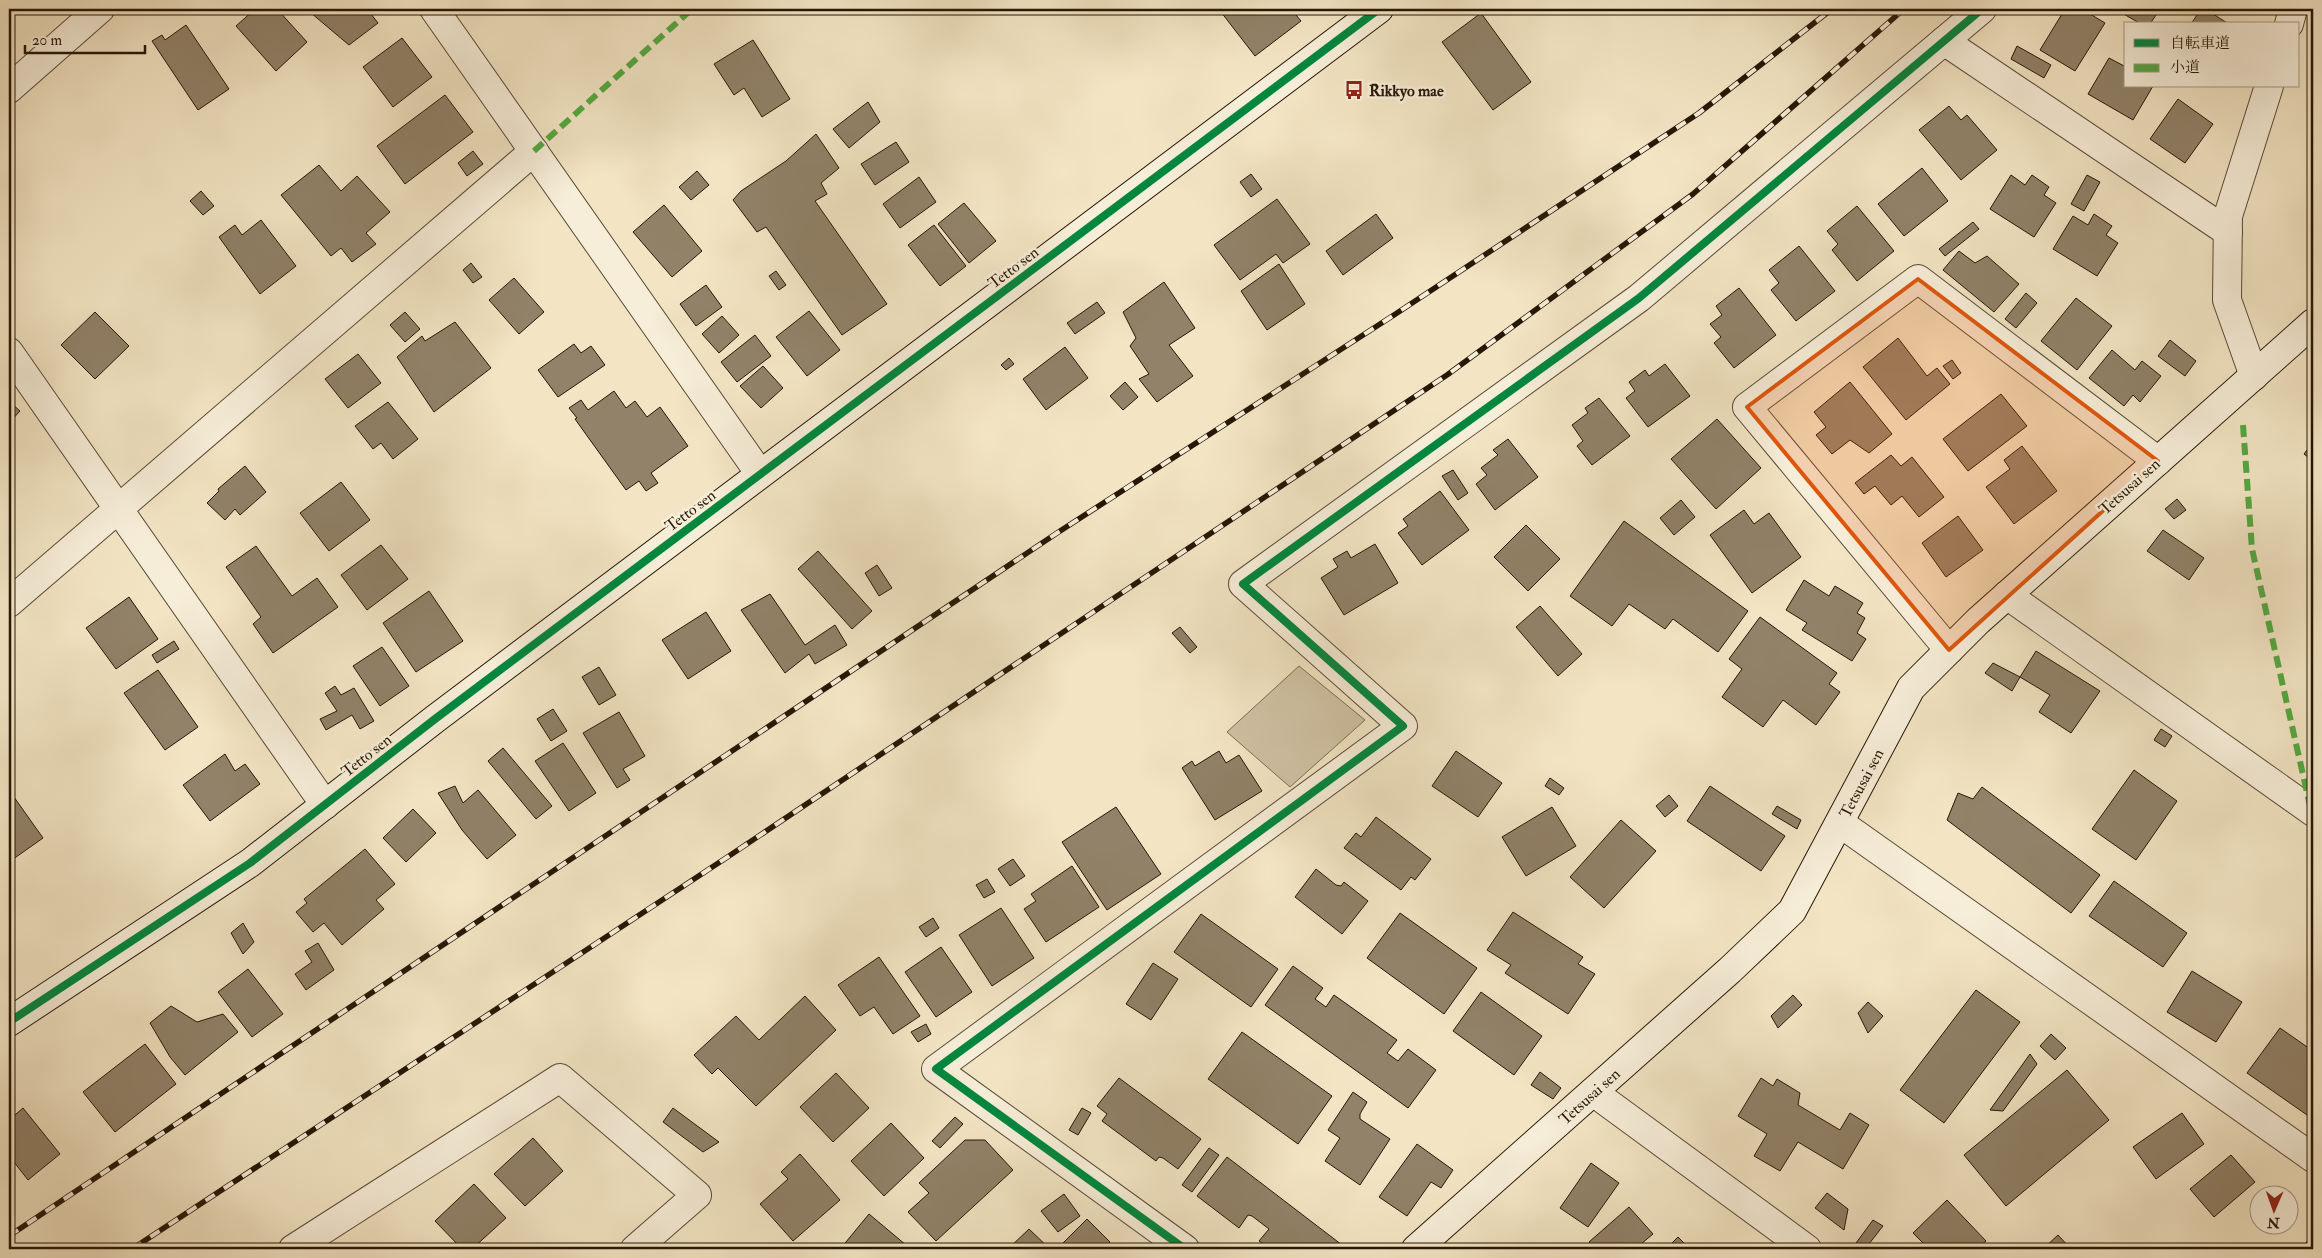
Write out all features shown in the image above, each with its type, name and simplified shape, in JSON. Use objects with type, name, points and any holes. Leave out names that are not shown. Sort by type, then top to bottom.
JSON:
[{"type":"street","points":[[9,89],[100,9]]},
{"type":"street","points":[[434,9],[760,474]]},
{"type":"street","name":"Tetto sen","points":[[9,1022],[250,863],[435,719],[1379,9]]},
{"type":"street","points":[[1185,1249],[936,1069],[1403,726],[1243,584],[1638,298],[1982,9]]},
{"type":"street","points":[[2290,22],[2293,9]]},
{"type":"street","points":[[1944,41],[2228,232]]},
{"type":"street","points":[[2254,376],[2227,300],[2228,216],[2268,88]]},
{"type":"street","points":[[9,603],[534,151]]},
{"type":"street","points":[[1949,650],[1747,407],[1918,279],[2158,461]]},
{"type":"street","name":"Tetsusai sen","points":[[1416,1249],[1730,970],[1792,911],[1911,688],[2007,595],[2254,376],[2309,333]]},
{"type":"street","points":[[9,352],[325,805]]},
{"type":"street","points":[[2007,595],[2313,812]]},
{"type":"street","points":[[1840,823],[2313,1158]]},
{"type":"street","points":[[293,1249],[560,1078],[698,1195],[635,1249]]},
{"type":"street","points":[[1593,1092],[1807,1249]]},
{"type":"highlighted area","points":[[1918,279],[2158,461],[1949,650],[1747,407]]},
{"type":"shaded area","points":[[1299,666],[1365,720],[1290,787],[1227,732]]},
{"type":"building","points":[[45,9],[57,9],[50,14]]},
{"type":"building","points":[[255,9],[277,9],[307,42],[276,71],[236,26]]},
{"type":"building","points":[[315,9],[367,9],[378,23],[349,45],[311,13]]},
{"type":"building","points":[[1226,9],[1291,9],[1301,21],[1255,56],[1221,12]]},
{"type":"building","points":[[2065,9],[2082,9],[2105,23],[2075,71],[2040,50]]},
{"type":"building","points":[[2115,9],[2160,9],[2151,22],[2138,22]]},
{"type":"building","points":[[2201,9],[2205,9],[2226,22],[2192,22]]},
{"type":"building","points":[[1481,13],[1531,82],[1493,110],[1442,42]]},
{"type":"building","points":[[186,25],[229,89],[198,110],[152,41],[162,35],[165,40]]},
{"type":"building","points":[[402,38],[432,77],[393,107],[363,67]]},
{"type":"building","points":[[753,40],[790,99],[762,117],[744,88],[734,95],[714,64]]},
{"type":"building","points":[[2017,46],[2051,65],[2044,78],[2011,59]]},
{"type":"building","points":[[2109,58],[2124,66],[2124,88],[2152,88],[2133,120],[2088,94]]},
{"type":"building","points":[[445,95],[473,132],[405,184],[377,146]]},
{"type":"building","points":[[2178,99],[2213,124],[2185,163],[2150,139]]},
{"type":"building","points":[[868,102],[880,122],[849,148],[833,129]]},
{"type":"building","points":[[1949,106],[1961,120],[1967,115],[1997,150],[1961,180],[1919,130]]},
{"type":"building","points":[[816,134],[839,168],[821,183],[827,194],[815,201],[887,304],[842,335],[766,227],[757,232],[733,200],[741,191],[786,161]]},
{"type":"building","points":[[896,142],[909,162],[875,185],[861,164]]},
{"type":"building","points":[[473,151],[483,164],[467,176],[458,163]]},
{"type":"building","points":[[319,165],[341,191],[357,176],[390,212],[366,233],[376,244],[352,262],[341,248],[331,256],[281,195]]},
{"type":"building","points":[[1922,168],[1948,201],[1904,236],[1878,204]]},
{"type":"building","points":[[697,171],[709,185],[691,200],[679,187]]},
{"type":"building","points":[[1251,174],[1262,189],[1251,197],[1240,182]]},
{"type":"building","points":[[2011,175],[2025,185],[2032,175],[2049,187],[2044,195],[2056,203],[2034,237],[1990,209]]},
{"type":"building","points":[[2087,175],[2100,182],[2084,211],[2071,204]]},
{"type":"building","points":[[919,177],[936,202],[900,228],[883,204]]},
{"type":"building","points":[[201,191],[214,206],[203,215],[190,201]]},
{"type":"building","points":[[1277,199],[1310,244],[1283,263],[1276,254],[1240,280],[1214,245]]},
{"type":"building","points":[[964,203],[996,241],[969,263],[938,224]]},
{"type":"building","points":[[664,205],[702,251],[672,277],[633,232]]},
{"type":"building","points":[[1857,206],[1894,251],[1857,281],[1832,250],[1838,244],[1827,231]]},
{"type":"building","points":[[1376,214],[1393,238],[1343,275],[1326,251]]},
{"type":"building","points":[[2094,214],[2112,226],[2106,235],[2118,243],[2097,276],[2053,249],[2073,216],[2088,225]]},
{"type":"building","points":[[261,220],[296,266],[260,294],[219,237],[235,225],[242,235]]},
{"type":"building","points":[[1973,222],[1979,229],[1945,256],[1939,249]]},
{"type":"building","points":[[934,225],[966,266],[940,286],[908,245]]},
{"type":"building","points":[[1799,246],[1835,291],[1796,321],[1771,290],[1779,283],[1769,270]]},
{"type":"building","points":[[1959,251],[1975,263],[1987,256],[2019,284],[1994,312],[1943,270]]},
{"type":"building","points":[[471,263],[482,277],[473,283],[463,270]]},
{"type":"building","points":[[1279,264],[1305,304],[1267,330],[1241,291]]},
{"type":"building","points":[[776,271],[786,285],[779,290],[769,276]]},
{"type":"building","points":[[514,278],[544,312],[519,334],[489,300]]},
{"type":"building","points":[[1164,282],[1195,328],[1169,345],[1193,376],[1157,402],[1139,379],[1149,374],[1130,346],[1136,338],[1123,312]]},
{"type":"building","points":[[706,285],[722,307],[696,326],[680,304]]},
{"type":"building","points":[[1739,288],[1776,335],[1734,368],[1714,343],[1721,337],[1710,324],[1722,315],[1716,306]]},
{"type":"building","points":[[2026,293],[2037,303],[2016,328],[2005,319]]},
{"type":"building","points":[[2076,298],[2112,326],[2077,370],[2041,341]]},
{"type":"building","points":[[1097,302],[1105,313],[1075,334],[1067,323]]},
{"type":"building","points":[[809,311],[840,350],[807,376],[776,337]]},
{"type":"building","points":[[95,312],[129,346],[95,379],[61,345]]},
{"type":"building","points":[[405,312],[420,329],[405,342],[390,325]]},
{"type":"building","points":[[722,316],[739,335],[719,353],[702,334]]},
{"type":"building","points":[[455,322],[491,368],[434,412],[397,357],[422,336],[425,341]]},
{"type":"building","points":[[755,335],[771,356],[737,382],[721,362]]},
{"type":"building","points":[[1898,338],[1927,376],[1937,368],[1950,384],[1906,420],[1863,367]]},
{"type":"building","points":[[2170,340],[2196,361],[2185,376],[2158,356]]},
{"type":"building","points":[[574,344],[581,353],[591,346],[605,365],[558,397],[538,370]]},
{"type":"building","points":[[1065,347],[1088,378],[1046,410],[1023,379]]},
{"type":"building","points":[[2112,350],[2135,370],[2142,361],[2161,376],[2140,402],[2133,395],[2124,406],[2089,378]]},
{"type":"building","points":[[358,354],[381,383],[348,408],[325,379]]},
{"type":"building","points":[[1009,358],[1014,364],[1006,370],[1001,365]]},
{"type":"building","points":[[1952,360],[1961,373],[1953,379],[1943,366]]},
{"type":"building","points":[[1665,364],[1690,396],[1648,427],[1626,398],[1635,391],[1629,382],[1645,370],[1649,376]]},
{"type":"building","points":[[763,366],[783,388],[761,408],[740,386]]},
{"type":"building","points":[[1125,382],[1138,397],[1123,410],[1110,396]]},
{"type":"building","points":[[1850,382],[1892,434],[1869,453],[1850,440],[1832,454],[1816,435],[1826,427],[1814,412]]},
{"type":"building","points":[[614,391],[626,408],[635,401],[647,417],[660,407],[688,446],[651,473],[658,483],[646,491],[639,481],[626,490],[569,408],[581,400],[588,410]]},
{"type":"building","points":[[2001,394],[2027,426],[1968,471],[1943,439]]},
{"type":"building","points":[[1599,398],[1630,436],[1592,465],[1577,446],[1583,441],[1572,425],[1588,413],[1585,408]]},
{"type":"building","points":[[388,402],[418,439],[393,459],[381,443],[373,449],[355,426]]},
{"type":"building","points":[[11,403],[20,411],[9,423],[9,406]]},
{"type":"building","points":[[1717,419],[1761,468],[1716,509],[1671,459]]},
{"type":"building","points":[[1508,439],[1538,477],[1495,510],[1476,484],[1487,475],[1481,468],[1498,455],[1493,450]]},
{"type":"building","points":[[2313,442],[2313,461],[2304,454]]},
{"type":"building","points":[[2022,446],[2057,491],[2014,524],[1986,487],[2010,469],[2004,460]]},
{"type":"building","points":[[1891,455],[1901,466],[1912,457],[1944,497],[1919,517],[1902,496],[1891,505],[1875,486],[1864,494],[1855,483]]},
{"type":"building","points":[[245,466],[266,492],[240,515],[235,509],[225,520],[207,503],[219,491],[218,489]]},
{"type":"building","points":[[1453,470],[1468,493],[1458,500],[1442,476]]},
{"type":"building","points":[[341,482],[370,520],[329,551],[300,513]]},
{"type":"building","points":[[1440,491],[1469,530],[1422,565],[1398,533],[1408,526],[1403,519]]},
{"type":"building","points":[[2177,499],[2186,510],[2174,519],[2165,509]]},
{"type":"building","points":[[1681,500],[1695,517],[1674,535],[1660,518]]},
{"type":"building","points":[[1744,510],[1754,524],[1769,513],[1801,557],[1752,593],[1710,535]]},
{"type":"building","points":[[1958,516],[1983,550],[1946,577],[1922,543]]},
{"type":"building","points":[[1624,521],[1748,611],[1718,652],[1673,619],[1665,629],[1629,604],[1612,626],[1570,596]]},
{"type":"building","points":[[1526,525],[1560,559],[1528,591],[1494,557]]},
{"type":"building","points":[[2163,530],[2204,558],[2189,580],[2147,551]]},
{"type":"building","points":[[1375,544],[1398,583],[1344,615],[1321,578],[1338,567],[1333,559],[1347,551],[1351,558]]},
{"type":"building","points":[[381,545],[408,579],[367,610],[341,575]]},
{"type":"building","points":[[256,546],[292,596],[317,578],[338,607],[273,653],[253,624],[261,617],[226,567]]},
{"type":"building","points":[[818,551],[872,611],[852,629],[798,569]]},
{"type":"building","points":[[877,565],[892,588],[879,596],[865,573]]},
{"type":"building","points":[[1804,580],[1829,596],[1835,586],[1863,603],[1857,613],[1865,618],[1857,633],[1866,639],[1852,661],[1802,630],[1807,623],[1786,610]]},
{"type":"building","points":[[429,591],[463,641],[416,672],[383,623]]},
{"type":"building","points":[[770,594],[805,645],[835,625],[847,645],[815,664],[809,654],[785,673],[741,610]]},
{"type":"building","points":[[129,597],[158,639],[116,669],[86,628]]},
{"type":"building","points":[[1540,606],[1582,654],[1558,676],[1516,627]]},
{"type":"building","points":[[706,612],[731,651],[688,679],[662,640]]},
{"type":"building","points":[[1760,617],[1837,673],[1829,684],[1840,692],[1816,725],[1783,700],[1763,727],[1722,697],[1742,669],[1729,659]]},
{"type":"building","points":[[1180,627],[1197,647],[1190,653],[1172,633]]},
{"type":"building","points":[[174,641],[179,649],[157,663],[152,655]]},
{"type":"building","points":[[382,647],[409,686],[380,706],[353,666]]},
{"type":"building","points":[[2036,651],[2100,691],[2071,733],[2039,712],[2050,695],[2020,677]]},
{"type":"building","points":[[1993,663],[2020,677],[2012,691],[1985,673]]},
{"type":"building","points":[[599,667],[616,695],[599,705],[582,677]]},
{"type":"building","points":[[158,670],[198,727],[165,750],[124,693]]},
{"type":"building","points":[[335,686],[341,695],[354,688],[374,721],[360,729],[352,715],[326,730],[320,719],[337,711],[325,693]]},
{"type":"building","points":[[553,709],[567,731],[551,741],[537,719]]},
{"type":"building","points":[[619,712],[645,756],[623,769],[630,780],[617,788],[583,733]]},
{"type":"building","points":[[2161,729],[2172,736],[2165,747],[2154,740]]},
{"type":"building","points":[[563,743],[596,793],[569,811],[535,761]]},
{"type":"building","points":[[503,748],[552,806],[536,819],[488,761]]},
{"type":"building","points":[[1219,751],[1226,763],[1239,755],[1262,791],[1215,820],[1182,768],[1192,761],[1195,766]]},
{"type":"building","points":[[1456,751],[1502,783],[1478,817],[1432,786]]},
{"type":"building","points":[[225,754],[235,771],[245,764],[260,784],[210,821],[183,785]]},
{"type":"building","points":[[2134,770],[2177,801],[2136,860],[2092,829]]},
{"type":"building","points":[[1550,778],[1564,788],[1559,795],[1545,786]]},
{"type":"building","points":[[455,786],[463,803],[478,790],[516,835],[487,859],[462,830],[438,793]]},
{"type":"building","points":[[1710,786],[1785,836],[1761,871],[1687,821]]},
{"type":"building","points":[[1982,787],[2100,875],[2071,913],[1947,820],[1958,793],[1973,799]]},
{"type":"building","points":[[9,790],[43,838],[9,862]]},
{"type":"building","points":[[1669,795],[1678,806],[1665,817],[1656,806]]},
{"type":"building","points":[[1777,806],[1801,820],[1797,829],[1772,814]]},
{"type":"building","points":[[1116,807],[1161,874],[1107,910],[1062,842]]},
{"type":"building","points":[[1552,807],[1576,846],[1526,876],[1502,837]]},
{"type":"building","points":[[413,809],[436,833],[406,862],[383,838]]},
{"type":"building","points":[[1376,817],[1431,859],[1415,880],[1411,877],[1401,890],[1344,848],[1356,833],[1361,837]]},
{"type":"building","points":[[1621,820],[1656,851],[1604,908],[1570,877]]},
{"type":"building","points":[[365,849],[395,884],[376,900],[384,909],[342,945],[324,923],[313,932],[296,912],[307,903],[304,899]]},
{"type":"building","points":[[1013,859],[1025,876],[1010,886],[998,869]]},
{"type":"building","points":[[1072,866],[1099,907],[1046,942],[1024,909],[1036,901],[1031,894]]},
{"type":"building","points":[[1316,869],[1336,885],[1341,886],[1344,882],[1368,901],[1342,934],[1295,897]]},
{"type":"building","points":[[987,879],[995,892],[984,898],[976,885]]},
{"type":"building","points":[[2114,881],[2187,933],[2163,967],[2089,916]]},
{"type":"building","points":[[1001,908],[1034,958],[992,986],[959,935]]},
{"type":"building","points":[[1513,912],[1583,957],[1578,964],[1595,974],[1568,1014],[1505,973],[1511,965],[1487,950]]},
{"type":"building","points":[[1400,913],[1477,968],[1444,1014],[1367,958]]},
{"type":"building","points":[[1201,914],[1278,969],[1251,1007],[1174,952]]},
{"type":"building","points":[[933,918],[939,928],[926,937],[919,927]]},
{"type":"building","points":[[243,923],[254,942],[243,954],[231,933]]},
{"type":"building","points":[[318,943],[334,970],[306,990],[295,974],[312,962],[305,951]]},
{"type":"building","points":[[941,947],[972,992],[936,1017],[905,972]]},
{"type":"building","points":[[879,957],[920,1016],[893,1034],[874,1007],[860,1016],[838,985]]},
{"type":"building","points":[[1153,963],[1178,979],[1151,1020],[1126,1004]]},
{"type":"building","points":[[1293,966],[1323,988],[1315,999],[1326,1007],[1334,995],[1397,1040],[1387,1053],[1398,1061],[1408,1049],[1436,1070],[1408,1108],[1265,1005]]},
{"type":"building","points":[[248,969],[283,1014],[252,1037],[218,992]]},
{"type":"building","points":[[2192,971],[2242,1002],[2216,1042],[2167,1012]]},
{"type":"building","points":[[1976,990],[2020,1022],[1944,1123],[1900,1090]]},
{"type":"building","points":[[1481,992],[1542,1036],[1514,1075],[1453,1031]]},
{"type":"building","points":[[1793,995],[1802,1005],[1778,1028],[1771,1016]]},
{"type":"building","points":[[805,996],[836,1030],[756,1106],[718,1068],[712,1074],[694,1055],[736,1016],[759,1040]]},
{"type":"building","points":[[1868,1002],[1883,1016],[1868,1033],[1858,1013]]},
{"type":"building","points":[[171,1006],[197,1022],[223,1014],[238,1032],[185,1075],[170,1057],[150,1023]]},
{"type":"building","points":[[926,1024],[931,1034],[918,1042],[911,1032]]},
{"type":"building","points":[[2280,1028],[2313,1051],[2313,1106],[2307,1115],[2247,1073]]},
{"type":"building","points":[[1242,1032],[1332,1096],[1298,1144],[1208,1079]]},
{"type":"building","points":[[2051,1034],[2066,1048],[2055,1060],[2040,1046]]},
{"type":"building","points":[[145,1044],[176,1084],[115,1132],[83,1092]]},
{"type":"building","points":[[2030,1054],[2037,1064],[2003,1111],[1990,1110]]},
{"type":"building","points":[[2067,1070],[2109,1120],[2006,1206],[1964,1155]]},
{"type":"building","points":[[1540,1072],[1561,1088],[1553,1099],[1531,1085]]},
{"type":"building","points":[[836,1073],[869,1108],[833,1142],[800,1107]]},
{"type":"building","points":[[1119,1078],[1201,1139],[1178,1169],[1163,1158],[1159,1157],[1156,1161],[1102,1121],[1107,1114],[1097,1106]]},
{"type":"building","points":[[1761,1078],[1773,1086],[1777,1079],[1800,1093],[1798,1105],[1840,1130],[1850,1113],[1869,1125],[1843,1169],[1798,1142],[1780,1171],[1754,1156],[1767,1134],[1738,1116]]},
{"type":"building","points":[[1353,1092],[1367,1102],[1360,1114],[1360,1119],[1390,1139],[1360,1185],[1325,1161],[1340,1138],[1328,1130]]},
{"type":"building","points":[[23,1108],[60,1154],[28,1180],[14,1162],[9,1166],[9,1120]]},
{"type":"building","points":[[673,1108],[719,1142],[703,1152],[663,1122]]},
{"type":"building","points":[[1082,1108],[1091,1113],[1078,1135],[1069,1130]]},
{"type":"building","points":[[2182,1113],[2204,1144],[2156,1179],[2133,1147]]},
{"type":"building","points":[[955,1117],[963,1124],[940,1148],[932,1141]]},
{"type":"building","points":[[891,1123],[924,1158],[884,1196],[851,1161]]},
{"type":"building","points":[[533,1138],[563,1171],[525,1206],[494,1174]]},
{"type":"building","points":[[965,1140],[985,1140],[1013,1170],[936,1241],[908,1212],[929,1193],[919,1183]]},
{"type":"building","points":[[1417,1144],[1453,1170],[1441,1188],[1431,1182],[1407,1216],[1379,1197]]},
{"type":"building","points":[[1209,1148],[1219,1155],[1192,1192],[1182,1185]]},
{"type":"building","points":[[800,1154],[840,1200],[793,1241],[760,1204],[788,1179],[781,1172]]},
{"type":"building","points":[[2231,1155],[2255,1182],[2214,1217],[2190,1189]]},
{"type":"building","points":[[1227,1157],[1346,1248],[1271,1249],[1259,1241],[1269,1229],[1252,1216],[1248,1215],[1239,1228],[1197,1196]]},
{"type":"building","points":[[1591,1163],[1619,1183],[1588,1227],[1560,1208]]},
{"type":"building","points":[[474,1184],[506,1218],[472,1249],[462,1249],[435,1221]]},
{"type":"building","points":[[1827,1193],[1848,1209],[1844,1230],[1815,1208]]},
{"type":"building","points":[[1064,1194],[1080,1216],[1058,1232],[1041,1211]]},
{"type":"building","points":[[9,1197],[14,1206],[9,1208]]},
{"type":"building","points":[[1947,1200],[1986,1241],[1976,1249],[1929,1249],[1913,1233]]},
{"type":"building","points":[[1629,1207],[1653,1234],[1635,1249],[1595,1249],[1589,1242]]},
{"type":"building","points":[[869,1214],[906,1245],[903,1249],[841,1248]]},
{"type":"building","points":[[1087,1219],[1110,1242],[1103,1249],[1057,1249]]},
{"type":"building","points":[[1873,1220],[1883,1226],[1865,1249],[1856,1243]]},
{"type":"building","points":[[1029,1229],[1050,1249],[1008,1249]]},
{"type":"building","points":[[2313,1232],[2313,1248],[2306,1243]]},
{"type":"building","points":[[2058,1235],[2071,1249],[2043,1249]]},
{"type":"building","points":[[1678,1237],[1690,1249],[1666,1249]]},
{"type":"building","points":[[2006,1243],[2012,1249],[1999,1249]]},
{"type":"railway","points":[[9,1236],[1057,533],[1394,315],[1699,113],[1832,9]]},
{"type":"railway","points":[[132,1249],[729,856],[1447,375],[1693,194],[1904,9]]},
{"type":"marked path","points":[[534,151],[692,9]]},
{"type":"marked path","points":[[2243,425],[2252,549],[2313,819]]},
{"type":"cycle path","points":[[9,1022],[250,863],[435,719],[1379,9]]},
{"type":"cycle path","points":[[1185,1249],[936,1069],[1403,726],[1243,584],[1639,298],[1982,9]]},
{"type":"place","name":"Rikkyo mae","points":[[1354,90]]}]
